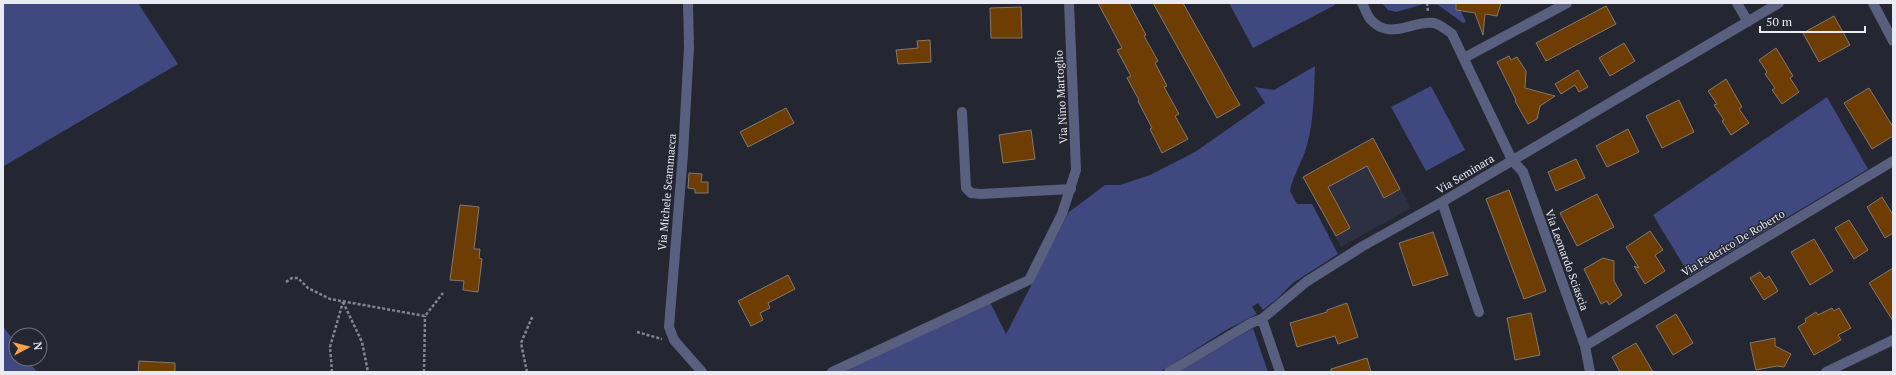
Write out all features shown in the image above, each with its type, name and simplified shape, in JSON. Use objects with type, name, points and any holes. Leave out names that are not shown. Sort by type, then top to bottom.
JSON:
[{"type":"street","name":"Via Michele Scammacca","points":[[688,3],[689,47],[683,154],[669,327],[674,340],[702,372]]},
{"type":"street","name":"Via Nino Martoglio","points":[[832,372],[1029,280],[1062,214],[1076,170],[1069,3]]},
{"type":"street","name":"Via Leonardo Sciascia","points":[[1362,3],[1371,20],[1385,28],[1396,30],[1434,23],[1452,34],[1512,160],[1523,172],[1586,346],[1590,372]]},
{"type":"street","points":[[1464,58],[1567,3]]},
{"type":"street","points":[[1737,3],[1748,22]]},
{"type":"street","name":"Via Seminara","points":[[1169,372],[1244,327],[1262,319],[1306,282],[1363,246],[1442,202],[1779,3]]},
{"type":"street","points":[[1873,3],[1893,41]]},
{"type":"street","points":[[962,112],[966,188],[971,193],[980,194],[1071,189]]},
{"type":"street","name":"Via Federico De Roberto","points":[[1586,346],[1893,161]]},
{"type":"street","points":[[1442,202],[1479,312]]},
{"type":"street","points":[[1262,319],[1280,372]]},
{"type":"street","points":[[1826,372],[1893,340]]},
{"type":"path","points":[[286,282],[292,278],[298,278],[308,288],[330,299],[424,316]]},
{"type":"path","points":[[424,372],[424,316],[443,293]]},
{"type":"path","points":[[332,372],[330,347],[343,302]]},
{"type":"path","points":[[343,302],[362,342],[368,372]]},
{"type":"path","points":[[527,372],[521,343],[533,315]]},
{"type":"path","points":[[637,332],[674,340]]},
{"type":"shaded area","points":[[3,3],[138,3],[178,64],[4,166]]},
{"type":"shaded area","points":[[1229,3],[1334,3],[1335,5],[1253,48]]},
{"type":"shaded area","points":[[1382,3],[1457,3],[1466,22],[1463,23],[1438,5],[1424,4],[1396,12],[1388,10]]},
{"type":"shaded area","points":[[1315,66],[1311,126],[1305,151],[1293,179],[1290,191],[1297,204],[1312,204],[1338,254],[1293,283],[1263,310],[1258,303],[1252,307],[1257,314],[1226,330],[1160,372],[844,372],[990,302],[1006,334],[1069,212],[1105,185],[1120,185],[1150,175],[1195,152],[1265,103],[1255,87],[1274,90]]},
{"type":"shaded area","points":[[1431,86],[1465,150],[1426,171],[1391,107]]},
{"type":"shaded area","points":[[1827,97],[1868,169],[1690,276],[1653,215]]},
{"type":"shaded area","points":[[1373,138],[1411,208],[1341,247],[1303,177]]},
{"type":"shaded area","points":[[3,326],[8,333],[8,367],[33,367],[37,372],[3,372]]},
{"type":"shaded area","points":[[1253,328],[1268,372],[1179,372],[1185,368]]},
{"type":"building","points":[[1098,3],[1129,3],[1146,35],[1144,36],[1158,61],[1155,63],[1167,86],[1164,87],[1179,114],[1175,116],[1188,139],[1162,153],[1150,129],[1152,128],[1138,101],[1139,100],[1127,78],[1131,76],[1117,50],[1122,48]]},
{"type":"building","points":[[1153,3],[1183,3],[1240,105],[1217,118]]},
{"type":"building","points":[[1456,3],[1501,3],[1497,16],[1485,14],[1483,35],[1475,13],[1456,10]]},
{"type":"building","points":[[1606,6],[1616,24],[1546,61],[1536,43]]},
{"type":"building","points":[[1021,7],[1022,38],[991,38],[990,8]]},
{"type":"building","points":[[1834,16],[1850,45],[1819,62],[1803,33]]},
{"type":"building","points":[[930,40],[931,62],[898,64],[896,50],[918,48],[917,41]]},
{"type":"building","points":[[1624,43],[1635,61],[1610,76],[1599,58]]},
{"type":"building","points":[[1776,48],[1793,76],[1790,78],[1799,92],[1782,104],[1772,90],[1775,88],[1765,74],[1767,72],[1759,60]]},
{"type":"building","points":[[1509,56],[1511,60],[1517,57],[1526,71],[1525,88],[1555,96],[1540,106],[1537,119],[1528,124],[1515,101],[1516,100],[1497,62]]},
{"type":"building","points":[[1578,70],[1588,87],[1579,92],[1575,85],[1561,94],[1555,84]]},
{"type":"building","points":[[1726,79],[1742,107],[1739,109],[1749,123],[1731,135],[1722,121],[1724,120],[1714,105],[1717,104],[1708,91]]},
{"type":"building","points":[[1869,88],[1893,127],[1893,136],[1872,149],[1844,103]]},
{"type":"building","points":[[1679,100],[1694,132],[1662,148],[1646,116]]},
{"type":"building","points":[[786,108],[794,123],[748,147],[740,132]]},
{"type":"building","points":[[1628,129],[1639,152],[1607,167],[1596,146]]},
{"type":"building","points":[[1031,130],[1035,159],[1003,163],[999,135]]},
{"type":"building","points":[[1373,138],[1400,189],[1384,198],[1367,166],[1328,187],[1350,228],[1336,236],[1303,177]]},
{"type":"building","points":[[1576,159],[1585,178],[1556,191],[1548,172]]},
{"type":"building","points":[[689,173],[702,174],[701,182],[708,182],[708,193],[695,193],[695,189],[688,188]]},
{"type":"building","points":[[1509,190],[1546,291],[1524,299],[1486,199]]},
{"type":"building","points":[[1597,194],[1614,227],[1577,246],[1560,213]]},
{"type":"building","points":[[1882,197],[1893,215],[1893,233],[1885,238],[1867,207]]},
{"type":"building","points":[[460,205],[479,207],[474,249],[480,249],[479,258],[482,259],[478,292],[463,290],[464,281],[450,280]]},
{"type":"building","points":[[1849,220],[1868,250],[1854,259],[1835,228]]},
{"type":"building","points":[[1650,231],[1663,250],[1655,255],[1665,271],[1645,284],[1634,266],[1639,268],[1626,247]]},
{"type":"building","points":[[1433,232],[1448,275],[1413,286],[1399,243]]},
{"type":"building","points":[[1814,239],[1833,271],[1810,285],[1791,252]]},
{"type":"building","points":[[1603,258],[1614,261],[1614,281],[1622,295],[1609,305],[1607,301],[1601,304],[1584,269]]},
{"type":"building","points":[[1893,268],[1893,321],[1869,283]]},
{"type":"building","points":[[1760,272],[1765,279],[1769,276],[1778,291],[1764,300],[1750,278]]},
{"type":"building","points":[[788,275],[795,289],[768,303],[770,308],[760,313],[763,320],[751,326],[738,301]]},
{"type":"building","points":[[1347,303],[1358,337],[1338,344],[1335,336],[1297,347],[1290,323],[1327,312],[1327,310]]},
{"type":"building","points":[[1832,308],[1834,311],[1839,308],[1851,328],[1838,335],[1841,340],[1814,355],[1798,327],[1806,322],[1805,319],[1816,312],[1818,315]]},
{"type":"building","points":[[1531,313],[1540,355],[1515,360],[1507,318]]},
{"type":"building","points":[[1676,314],[1693,343],[1673,355],[1656,326]]},
{"type":"building","points":[[1775,338],[1775,346],[1791,354],[1784,367],[1777,366],[1756,370],[1750,343]]},
{"type":"building","points":[[1636,343],[1653,372],[1620,372],[1612,357]]},
{"type":"building","points":[[1367,358],[1371,372],[1331,372],[1331,369]]},
{"type":"building","points":[[139,361],[175,363],[175,372],[138,372]]}]
